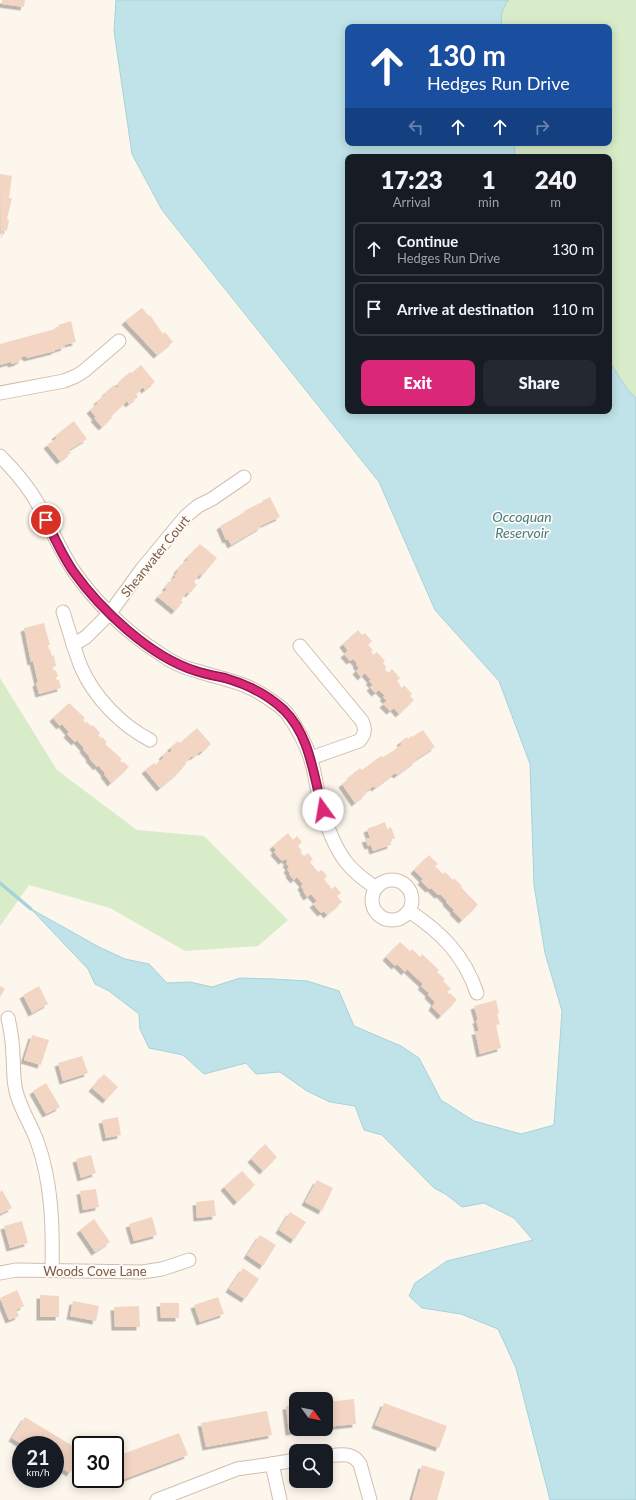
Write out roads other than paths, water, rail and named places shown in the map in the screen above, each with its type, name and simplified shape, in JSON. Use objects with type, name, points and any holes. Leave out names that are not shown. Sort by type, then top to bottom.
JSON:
[{"type":"street","points":[[0,393],[64,381],[76,376],[119,341]]},
{"type":"street","points":[[0,456],[15,471],[30,490],[59,547],[89,592],[136,637],[176,664],[249,687],[263,694],[284,711],[296,727],[311,758],[320,801],[336,847],[344,860],[353,870],[375,887]]},
{"type":"street","name":"Shearwater Court","points":[[73,645],[86,637],[110,613],[142,568],[186,516],[198,506],[212,499],[244,477]]},
{"type":"street","points":[[63,612],[73,645],[91,686],[126,725],[150,740]]},
{"type":"street","points":[[300,646],[362,721],[365,731],[363,737],[359,741],[311,758]]},
{"type":"street","points":[[387,879],[395,879],[402,882],[411,892],[413,900],[409,911],[397,920],[390,920],[378,915],[374,909],[372,900],[375,887],[380,882],[387,879]]},
{"type":"street","points":[[409,911],[431,926],[455,950],[466,967],[477,993]]},
{"type":"street","points":[[8,1018],[12,1035],[15,1089],[20,1105],[37,1139],[45,1167],[51,1207],[53,1239],[52,1270]]},
{"type":"street","name":"Woods Cove Lane","points":[[0,1273],[16,1270],[142,1272],[162,1269],[189,1260]]},
{"type":"street","points":[[333,1455],[347,1454],[357,1460],[360,1464],[370,1500]]},
{"type":"street","points":[[157,1500],[237,1469],[289,1461]]},
{"type":"street","points":[[272,1464],[280,1500]]},
{"type":"water","name":"Occoquan Reservoir","points":[[116,0],[509,0],[502,12],[502,24],[345,24],[345,146],[515,146],[514,154],[345,154],[345,414],[612,414],[612,366],[627,389],[636,398],[636,1500],[550,1500],[516,1368],[498,1329],[461,1314],[422,1308],[409,1296],[415,1283],[447,1261],[533,1240],[514,1218],[484,1203],[462,1207],[447,1195],[434,1188],[382,1135],[364,1130],[355,1106],[330,1102],[307,1091],[280,1072],[256,1074],[246,1063],[204,1074],[183,1055],[149,1048],[140,1029],[139,1014],[109,991],[95,984],[88,969],[31,909],[99,947],[125,959],[149,964],[167,983],[190,982],[212,987],[240,978],[273,979],[307,981],[339,991],[354,1026],[401,1046],[419,1058],[441,1100],[474,1121],[521,1134],[554,1125],[562,1011],[545,953],[534,885],[530,764],[499,681],[435,610],[379,482],[162,210],[132,154],[114,31]]},
{"type":"waterway","points":[[0,883],[31,909]]}]
